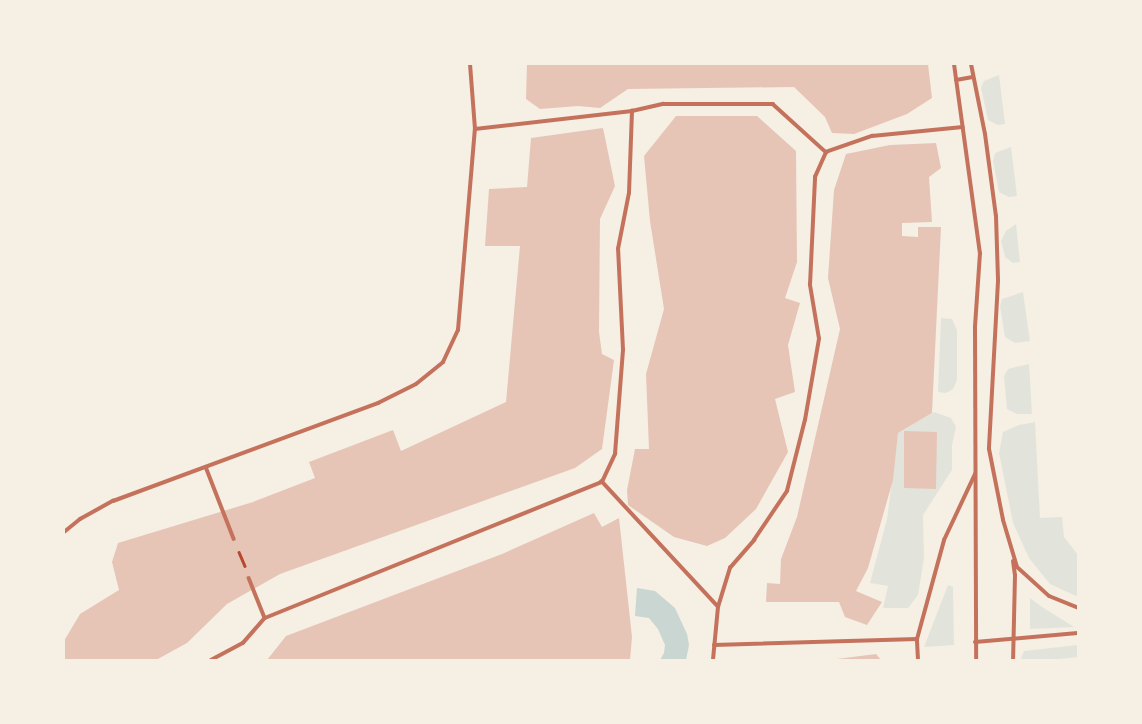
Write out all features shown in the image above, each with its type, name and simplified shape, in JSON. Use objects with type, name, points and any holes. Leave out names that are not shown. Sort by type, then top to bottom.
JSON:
[{"type":"street","points":[[64,532],[80,519],[113,501],[378,403],[416,384],[443,362],[458,330],[476,129],[470,64]]},
{"type":"street","points":[[954,64],[980,253],[975,327],[976,660]]},
{"type":"street","points":[[971,64],[985,134],[996,216],[998,282],[989,449],[1015,575],[1013,660]]},
{"type":"street","points":[[956,80],[973,77]]},
{"type":"street","points":[[476,129],[632,111],[663,104],[773,104],[826,152]]},
{"type":"street","points":[[211,660],[243,643],[265,618],[602,482],[615,454],[623,350],[618,249],[629,193],[632,111]]},
{"type":"street","points":[[713,660],[718,607],[730,568],[754,540],[787,491],[805,420],[819,339],[810,285],[815,177],[826,152],[872,136],[963,127]]},
{"type":"street","points":[[206,467],[234,538]]},
{"type":"street","points":[[918,660],[917,639],[944,540],[976,472]]},
{"type":"street","points":[[602,482],[718,607]]},
{"type":"street","points":[[1012,555],[1017,567],[1049,596],[1078,608]]},
{"type":"street","points":[[249,578],[265,618]]},
{"type":"street","points":[[975,642],[1014,640],[1078,633]]},
{"type":"street","points":[[714,645],[917,639]]},
{"type":"path","points":[[234,538],[249,578]]},
{"type":"shaded area","points":[[999,75],[1005,124],[998,125],[988,120],[981,88],[984,81]]},
{"type":"shaded area","points":[[1011,147],[1017,196],[1009,197],[999,192],[993,161],[995,153]]},
{"type":"shaded area","points":[[1016,224],[1020,262],[1013,263],[1005,257],[1001,241],[1006,231]]},
{"type":"shaded area","points":[[1023,292],[1030,341],[1015,343],[1005,337],[1000,306],[1002,299]]},
{"type":"shaded area","points":[[941,318],[952,319],[957,330],[957,380],[953,389],[946,393],[938,392]]},
{"type":"shaded area","points":[[1029,364],[1032,414],[1017,414],[1007,409],[1004,376],[1008,369]]},
{"type":"shaded area","points":[[934,412],[951,418],[956,427],[952,445],[952,470],[923,515],[924,558],[918,595],[908,608],[883,608],[888,586],[870,583],[887,519],[898,433]]},
{"type":"shaded area","points":[[1035,422],[1040,518],[1062,517],[1064,537],[1078,555],[1078,597],[1050,584],[1029,558],[1013,523],[999,453],[1003,432],[1019,425]]},
{"type":"shaded area","points":[[948,585],[953,587],[954,645],[924,647]]},
{"type":"shaded area","points":[[637,588],[655,591],[675,608],[687,634],[689,645],[686,660],[660,660],[664,653],[665,645],[658,629],[649,618],[635,616]]},
{"type":"shaded area","points":[[1030,598],[1042,607],[1074,627],[1030,629]]},
{"type":"shaded area","points":[[1078,645],[1078,657],[1051,660],[1022,660],[1021,658],[1024,651]]},
{"type":"building","points":[[527,64],[928,64],[932,98],[907,114],[854,134],[832,133],[825,117],[794,87],[628,89],[600,108],[578,106],[540,109],[526,99]]},
{"type":"building","points":[[676,116],[757,116],[796,151],[797,262],[785,298],[800,303],[788,345],[795,392],[775,399],[788,452],[756,509],[725,538],[707,546],[674,537],[628,505],[627,490],[635,449],[649,449],[646,374],[664,309],[650,221],[644,156]]},
{"type":"building","points":[[603,128],[615,186],[600,219],[599,332],[602,354],[614,360],[602,449],[575,468],[280,574],[227,604],[187,643],[156,660],[64,660],[64,641],[80,614],[119,590],[112,562],[118,543],[253,502],[315,478],[309,462],[393,430],[401,451],[506,402],[520,246],[485,246],[489,189],[527,187],[531,138]]},
{"type":"building","points":[[936,143],[941,168],[929,177],[932,222],[902,223],[902,236],[918,237],[918,227],[941,227],[932,413],[898,433],[893,480],[868,568],[856,591],[882,602],[867,625],[845,617],[839,602],[766,602],[767,583],[780,584],[781,559],[797,517],[840,329],[828,278],[834,190],[846,154],[890,145]]},
{"type":"building","points":[[904,431],[937,432],[936,489],[904,488]]},
{"type":"building","points":[[594,513],[602,527],[619,518],[632,637],[630,660],[267,660],[286,636],[502,554]]},
{"type":"building","points":[[876,654],[881,660],[837,660],[837,659]]}]
